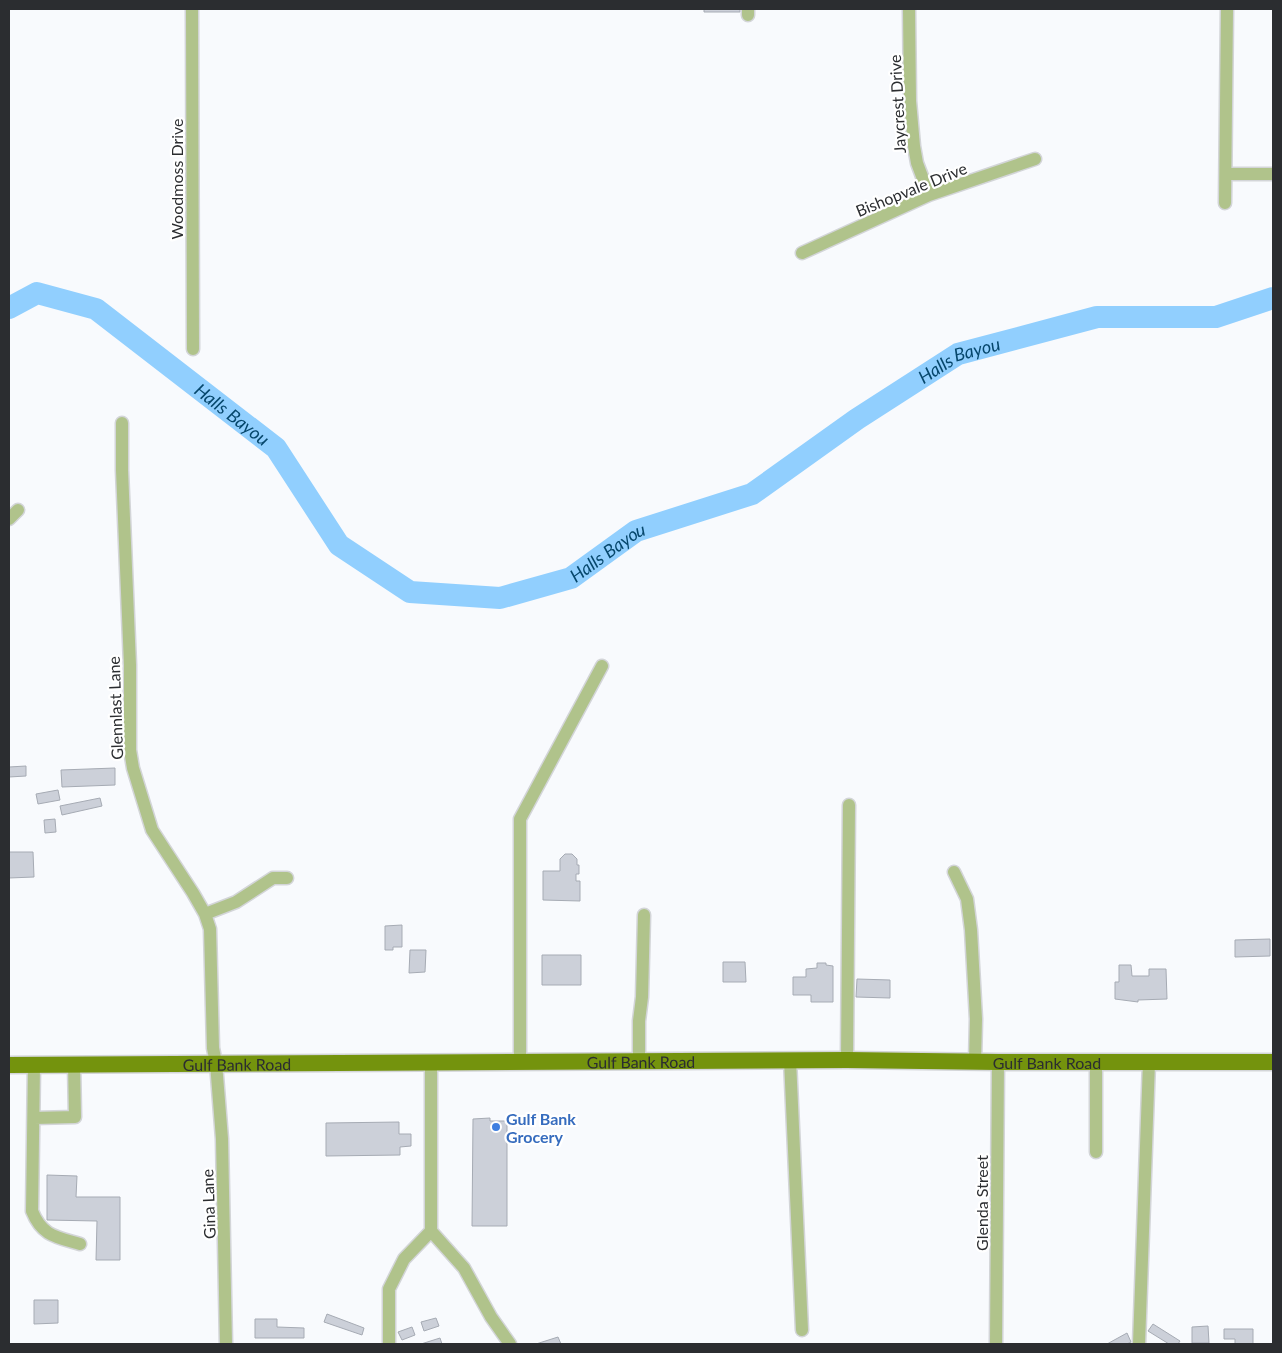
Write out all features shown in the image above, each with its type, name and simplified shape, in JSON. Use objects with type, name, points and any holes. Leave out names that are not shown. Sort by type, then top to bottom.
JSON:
[{"type":"main road","name":"Gulf Bank Road","points":[[9,1065],[790,1060],[1273,1062]]},
{"type":"street","name":"Woodmoss Drive","points":[[192,9],[193,349]]},
{"type":"street","name":"Jaycrest Drive","points":[[909,9],[910,101],[914,146],[917,163],[929,196]]},
{"type":"street","points":[[1225,204],[1227,9]]},
{"type":"street","name":"Bishopvale Drive","points":[[802,253],[929,196],[1016,164],[1035,159]]},
{"type":"street","points":[[1226,174],[1273,174]]},
{"type":"street","name":"Glennlast Lane","points":[[122,423],[122,470],[130,664],[130,750],[133,768],[152,830],[205,914],[210,928],[216,1063]]},
{"type":"street","points":[[520,1062],[520,819],[602,666]]},
{"type":"street","points":[[847,1060],[850,805]]},
{"type":"street","points":[[954,872],[966,899],[971,930],[976,1019],[975,1062]]},
{"type":"street","points":[[205,914],[236,902],[273,878],[287,878]]},
{"type":"street","points":[[639,1061],[644,915]]},
{"type":"street","points":[[790,1060],[802,1330]]},
{"type":"street","points":[[431,1062],[431,1231],[464,1268],[491,1317],[510,1344]]},
{"type":"street","name":"Glenda Street","points":[[996,1344],[998,1062]]},
{"type":"street","points":[[1096,1062],[1096,1152]]},
{"type":"street","points":[[1139,1344],[1149,1062]]},
{"type":"street","name":"Gina Lane","points":[[216,1063],[222,1139],[226,1344]]},
{"type":"street","points":[[34,1064],[32,1211],[42,1229],[48,1234],[80,1244]]},
{"type":"street","points":[[34,1118],[75,1117],[74,1064]]},
{"type":"street","points":[[389,1344],[388,1289],[404,1259],[431,1231]]},
{"type":"building","points":[[704,9],[740,9],[740,12],[704,12]]},
{"type":"building","points":[[26,766],[26,776],[9,777],[9,767]]},
{"type":"building","points":[[115,768],[115,785],[62,787],[61,770]]},
{"type":"building","points":[[58,790],[60,800],[38,804],[36,794]]},
{"type":"building","points":[[100,798],[102,806],[62,815],[60,806]]},
{"type":"building","points":[[55,819],[56,832],[45,833],[44,820]]},
{"type":"building","points":[[9,852],[33,852],[34,877],[9,878]]},
{"type":"building","points":[[565,854],[572,854],[577,859],[577,865],[579,865],[579,874],[576,874],[576,881],[580,881],[580,901],[543,900],[543,871],[560,871],[560,859]]},
{"type":"building","points":[[402,925],[402,947],[393,947],[393,950],[385,950],[385,926]]},
{"type":"building","points":[[1270,939],[1270,956],[1235,957],[1235,940]]},
{"type":"building","points":[[410,950],[426,950],[425,972],[409,973]]},
{"type":"building","points":[[542,955],[581,955],[581,985],[542,985]]},
{"type":"building","points":[[723,962],[745,962],[746,982],[723,982]]},
{"type":"building","points":[[817,963],[826,963],[826,965],[833,966],[833,1002],[811,1002],[811,995],[793,995],[793,977],[806,977],[806,969],[817,968]]},
{"type":"building","points":[[1119,965],[1131,965],[1132,976],[1149,976],[1149,969],[1166,969],[1167,999],[1138,1000],[1138,1002],[1115,999],[1115,982],[1119,982]]},
{"type":"building","points":[[857,979],[890,980],[890,998],[856,997]]},
{"type":"building","points":[[490,1118],[490,1121],[507,1121],[507,1226],[472,1226],[473,1119]]},
{"type":"building","points":[[399,1122],[399,1134],[411,1134],[411,1146],[400,1147],[400,1155],[326,1156],[326,1123]]},
{"type":"building","points":[[47,1175],[77,1176],[76,1197],[120,1197],[120,1260],[96,1260],[97,1221],[47,1220]]},
{"type":"building","points":[[34,1300],[58,1300],[58,1323],[34,1324]]},
{"type":"building","points":[[327,1314],[364,1328],[362,1335],[324,1322]]},
{"type":"building","points":[[436,1318],[439,1326],[424,1331],[421,1322]]},
{"type":"building","points":[[255,1319],[277,1319],[277,1327],[304,1328],[304,1338],[255,1338]]},
{"type":"building","points":[[1153,1324],[1180,1341],[1178,1344],[1169,1344],[1148,1331]]},
{"type":"building","points":[[1208,1326],[1209,1343],[1192,1343],[1192,1327]]},
{"type":"building","points":[[412,1327],[415,1335],[402,1340],[398,1332]]},
{"type":"building","points":[[1224,1329],[1253,1329],[1253,1344],[1235,1344],[1235,1339],[1224,1339]]},
{"type":"building","points":[[1127,1333],[1131,1342],[1127,1344],[1107,1344]]},
{"type":"building","points":[[558,1337],[561,1344],[536,1344]]},
{"type":"building","points":[[440,1338],[442,1344],[421,1344]]},
{"type":"waterway","name":"Halls Bayou","points":[[9,308],[37,293],[96,309],[276,448],[339,545],[410,592],[500,598],[571,578],[636,531],[752,494],[857,419],[958,354],[1097,317],[1216,317],[1273,298]]},
{"type":"place","name":"Gulf Bank Grocery","points":[[496,1127]]}]
